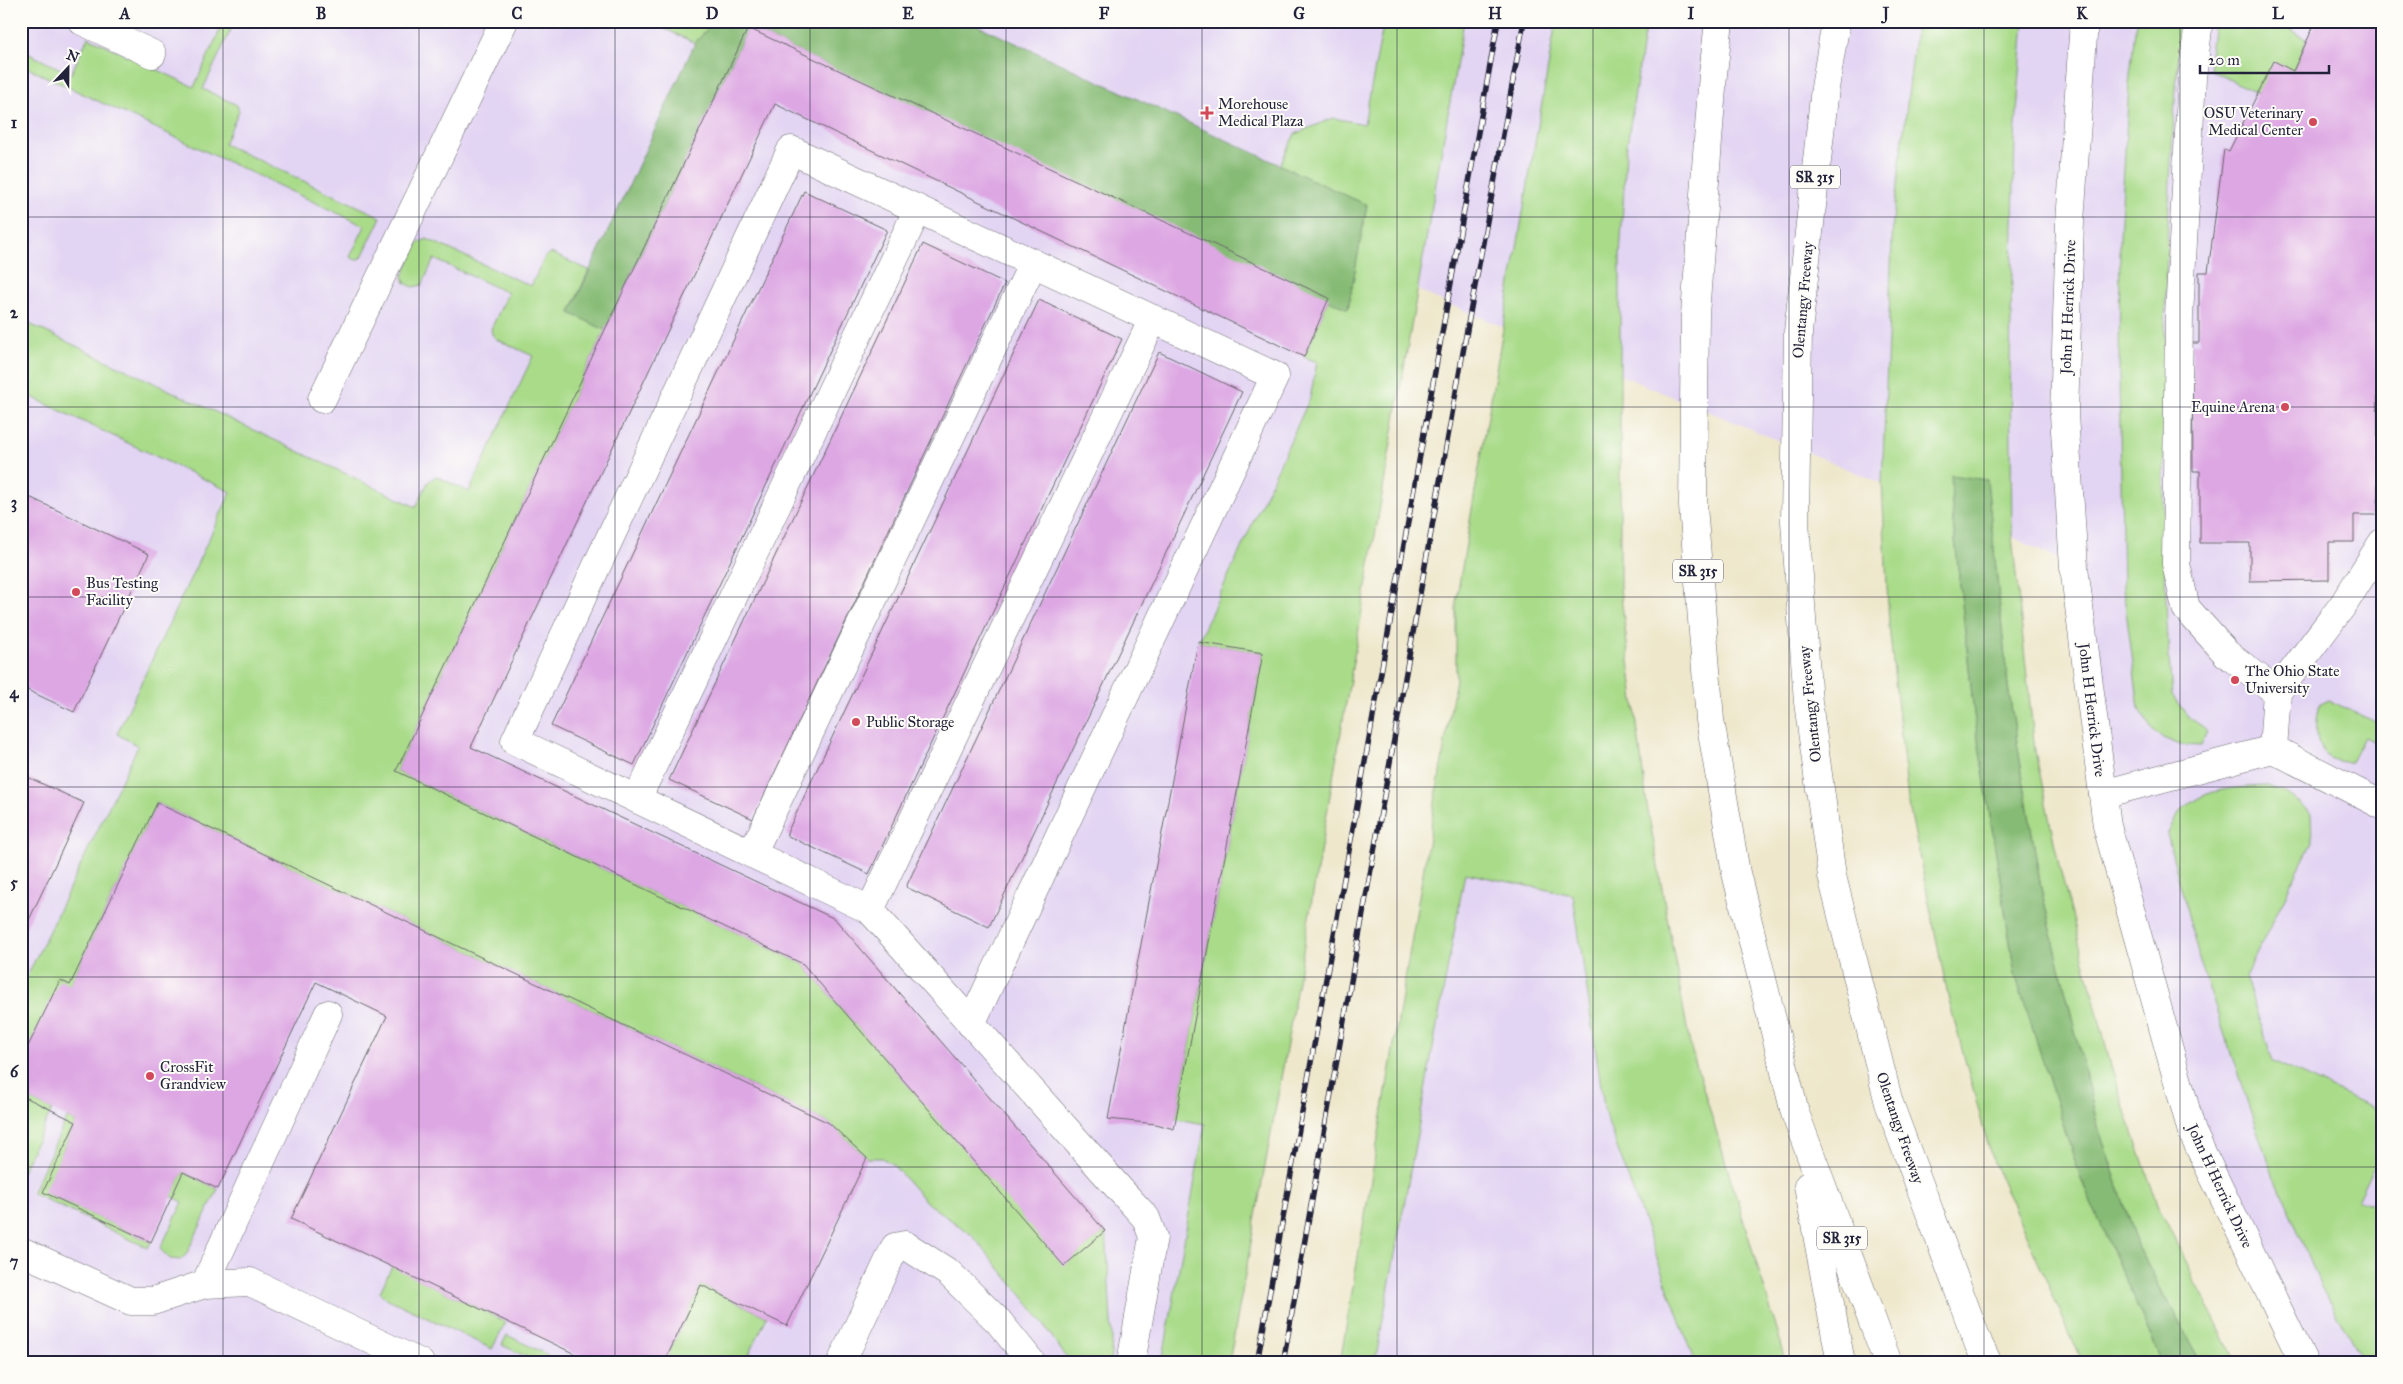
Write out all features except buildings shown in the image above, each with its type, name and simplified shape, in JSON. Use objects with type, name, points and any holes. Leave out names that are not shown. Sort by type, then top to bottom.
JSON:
[{"type":"main road","points":[[82,21],[152,54]]},
{"type":"main road","points":[[322,399],[504,21]]},
{"type":"main road","name":"SR 315","points":[[1720,21],[1713,74],[1695,316],[1693,506],[1710,720],[1736,873],[1795,1113],[1888,1363]]},
{"type":"main road","name":"Olentangy Freeway","points":[[1836,21],[1825,88],[1798,332],[1795,521],[1808,702],[1832,876],[1889,1103],[1979,1345],[1988,1363]]},
{"type":"main road","name":"John H Herrick Drive","points":[[2084,21],[2070,222],[2064,415],[2074,567],[2107,826],[2192,1132],[2304,1363]]},
{"type":"main road","points":[[2199,21],[2192,78],[2179,315],[2176,564],[2186,608],[2228,654],[2277,692]]},
{"type":"main road","points":[[971,1024],[1275,376],[791,150],[515,741],[870,910],[971,1024],[1146,1218],[1153,1237],[1131,1363]]},
{"type":"main road","points":[[636,799],[918,209]]},
{"type":"main road","points":[[752,854],[1033,263]]},
{"type":"main road","points":[[870,910],[1152,318]]},
{"type":"main road","points":[[2273,749],[2277,692],[2343,605],[2382,543]]},
{"type":"main road","points":[[2103,794],[2273,749],[2382,806]]},
{"type":"main road","points":[[205,1284],[328,1014]]},
{"type":"main road","points":[[1795,1113],[1841,1363]]},
{"type":"main road","points":[[841,1363],[895,1247],[906,1245],[949,1273],[1000,1322],[1032,1363]]},
{"type":"main road","points":[[21,1251],[131,1301],[153,1301],[205,1284],[250,1282],[420,1363]]},
{"type":"shaded area","points":[[21,21],[2382,21],[2382,1363],[2304,1363],[2192,1132],[2107,826],[2074,567],[2012,537],[1448,304],[1357,262],[1229,1363],[21,1363]]},
{"type":"shaded area","points":[[1465,873],[1573,894],[1605,1114],[1695,1363],[1375,1363]]},
{"type":"green space","points":[[224,21],[235,21],[203,89],[237,105],[239,111],[224,144],[381,217],[362,257],[356,260],[350,257],[365,226],[21,65],[21,50],[71,74],[88,37],[194,87]]},
{"type":"green space","points":[[666,21],[714,21],[695,43],[663,28]]},
{"type":"green space","points":[[714,21],[968,21],[1367,205],[1348,309],[748,28],[605,330],[570,313],[695,43]]},
{"type":"green space","points":[[1384,21],[1464,21],[1282,1073],[1229,1363],[1162,1363],[1205,1124],[1176,1119],[1263,653],[1198,642],[1310,398],[1317,362],[1304,357],[1329,298],[1348,308],[1367,205],[1279,166],[1295,134],[1333,118],[1364,124]]},
{"type":"green space","points":[[1556,21],[1646,21],[1626,152],[1620,257],[1620,588],[1647,805],[1690,1045],[1787,1363],[1695,1363],[1605,1114],[1573,895],[1465,873],[1375,1363],[1340,1363],[1456,678],[1456,602]]},
{"type":"green space","points":[[1917,21],[2024,21],[2015,138],[2010,363],[2012,537],[2035,751],[2059,865],[2112,1069],[2157,1204],[2236,1363],[2201,1363],[2139,1248],[2098,1127],[2041,888],[2008,687],[1987,481],[1952,512],[1974,714],[2015,974],[2080,1177],[2162,1363],[2083,1363],[1991,1156],[1949,1001],[1908,800],[1889,626],[1882,483],[1893,220]]},
{"type":"green space","points":[[2136,21],[2182,21],[2171,165],[2165,308],[2164,513],[2172,695],[2186,714],[2207,731],[2201,746],[2180,745],[2163,738],[2151,728],[2139,709],[2123,588],[2119,375],[2120,237],[2129,84]]},
{"type":"green space","points":[[2214,21],[2288,21],[2294,24],[2292,31],[2307,39],[2293,71],[2258,94],[2211,70],[2210,55]]},
{"type":"green space","points":[[427,239],[531,286],[545,257],[551,253],[589,270],[570,312],[605,330],[396,771],[803,964],[1064,1265],[1105,1231],[1112,1341],[1110,1363],[1070,1363],[1031,1306],[972,1235],[927,1203],[893,1165],[882,1158],[867,1158],[829,1123],[157,803],[70,985],[21,1061],[21,989],[138,746],[117,734],[231,492],[21,392],[21,320],[416,507],[428,482],[436,476],[469,492],[533,356],[496,339],[492,334],[491,329],[508,293],[434,259],[422,285],[413,287],[405,283],[403,276],[418,243]]},
{"type":"green space","points":[[1951,475],[1987,480],[2008,687],[2041,888],[2098,1127],[2139,1248],[2201,1363],[2162,1363],[2080,1177],[2015,974],[1974,714],[1952,512]]},
{"type":"green space","points":[[2328,700],[2382,725],[2382,746],[2364,737],[2351,762],[2330,758],[2323,752],[2317,735],[2320,704]]},
{"type":"green space","points":[[2267,786],[2282,791],[2302,804],[2311,814],[2312,842],[2245,977],[2273,1061],[2382,1112],[2382,1150],[2358,1200],[2382,1210],[2382,1363],[2363,1363],[2321,1285],[2266,1157],[2200,962],[2167,834],[2175,819],[2185,808],[2208,794],[2235,788]]},
{"type":"green space","points":[[21,1095],[52,1110],[21,1174]]},
{"type":"green space","points":[[67,1118],[76,1122],[44,1192],[151,1242],[148,1248],[32,1193]]},
{"type":"green space","points":[[183,1172],[218,1189],[186,1255],[180,1260],[170,1259],[160,1249],[183,1202],[171,1196]]},
{"type":"green space","points":[[392,1266],[506,1322],[492,1349],[382,1296],[380,1292]]},
{"type":"green space","points":[[701,1285],[767,1317],[745,1363],[664,1363]]},
{"type":"green space","points":[[507,1335],[564,1363],[539,1363],[502,1345]]},
{"type":"railway","points":[[1257,1363],[1498,21]]},
{"type":"railway","points":[[1283,1363],[1470,313],[1524,21]]},
{"type":"place","name":"Morehouse Medical Plaza","points":[[1207,113]]},
{"type":"place","name":"OSU Veterinary Medical Center","points":[[2313,122]]},
{"type":"place","name":"Equine Arena","points":[[2285,407]]},
{"type":"place","name":"Bus Testing Facility","points":[[76,592]]},
{"type":"place","name":"The Ohio State University","points":[[2235,680]]},
{"type":"place","name":"Public Storage","points":[[856,722]]},
{"type":"place","name":"CrossFit Grandview","points":[[150,1076]]}]
